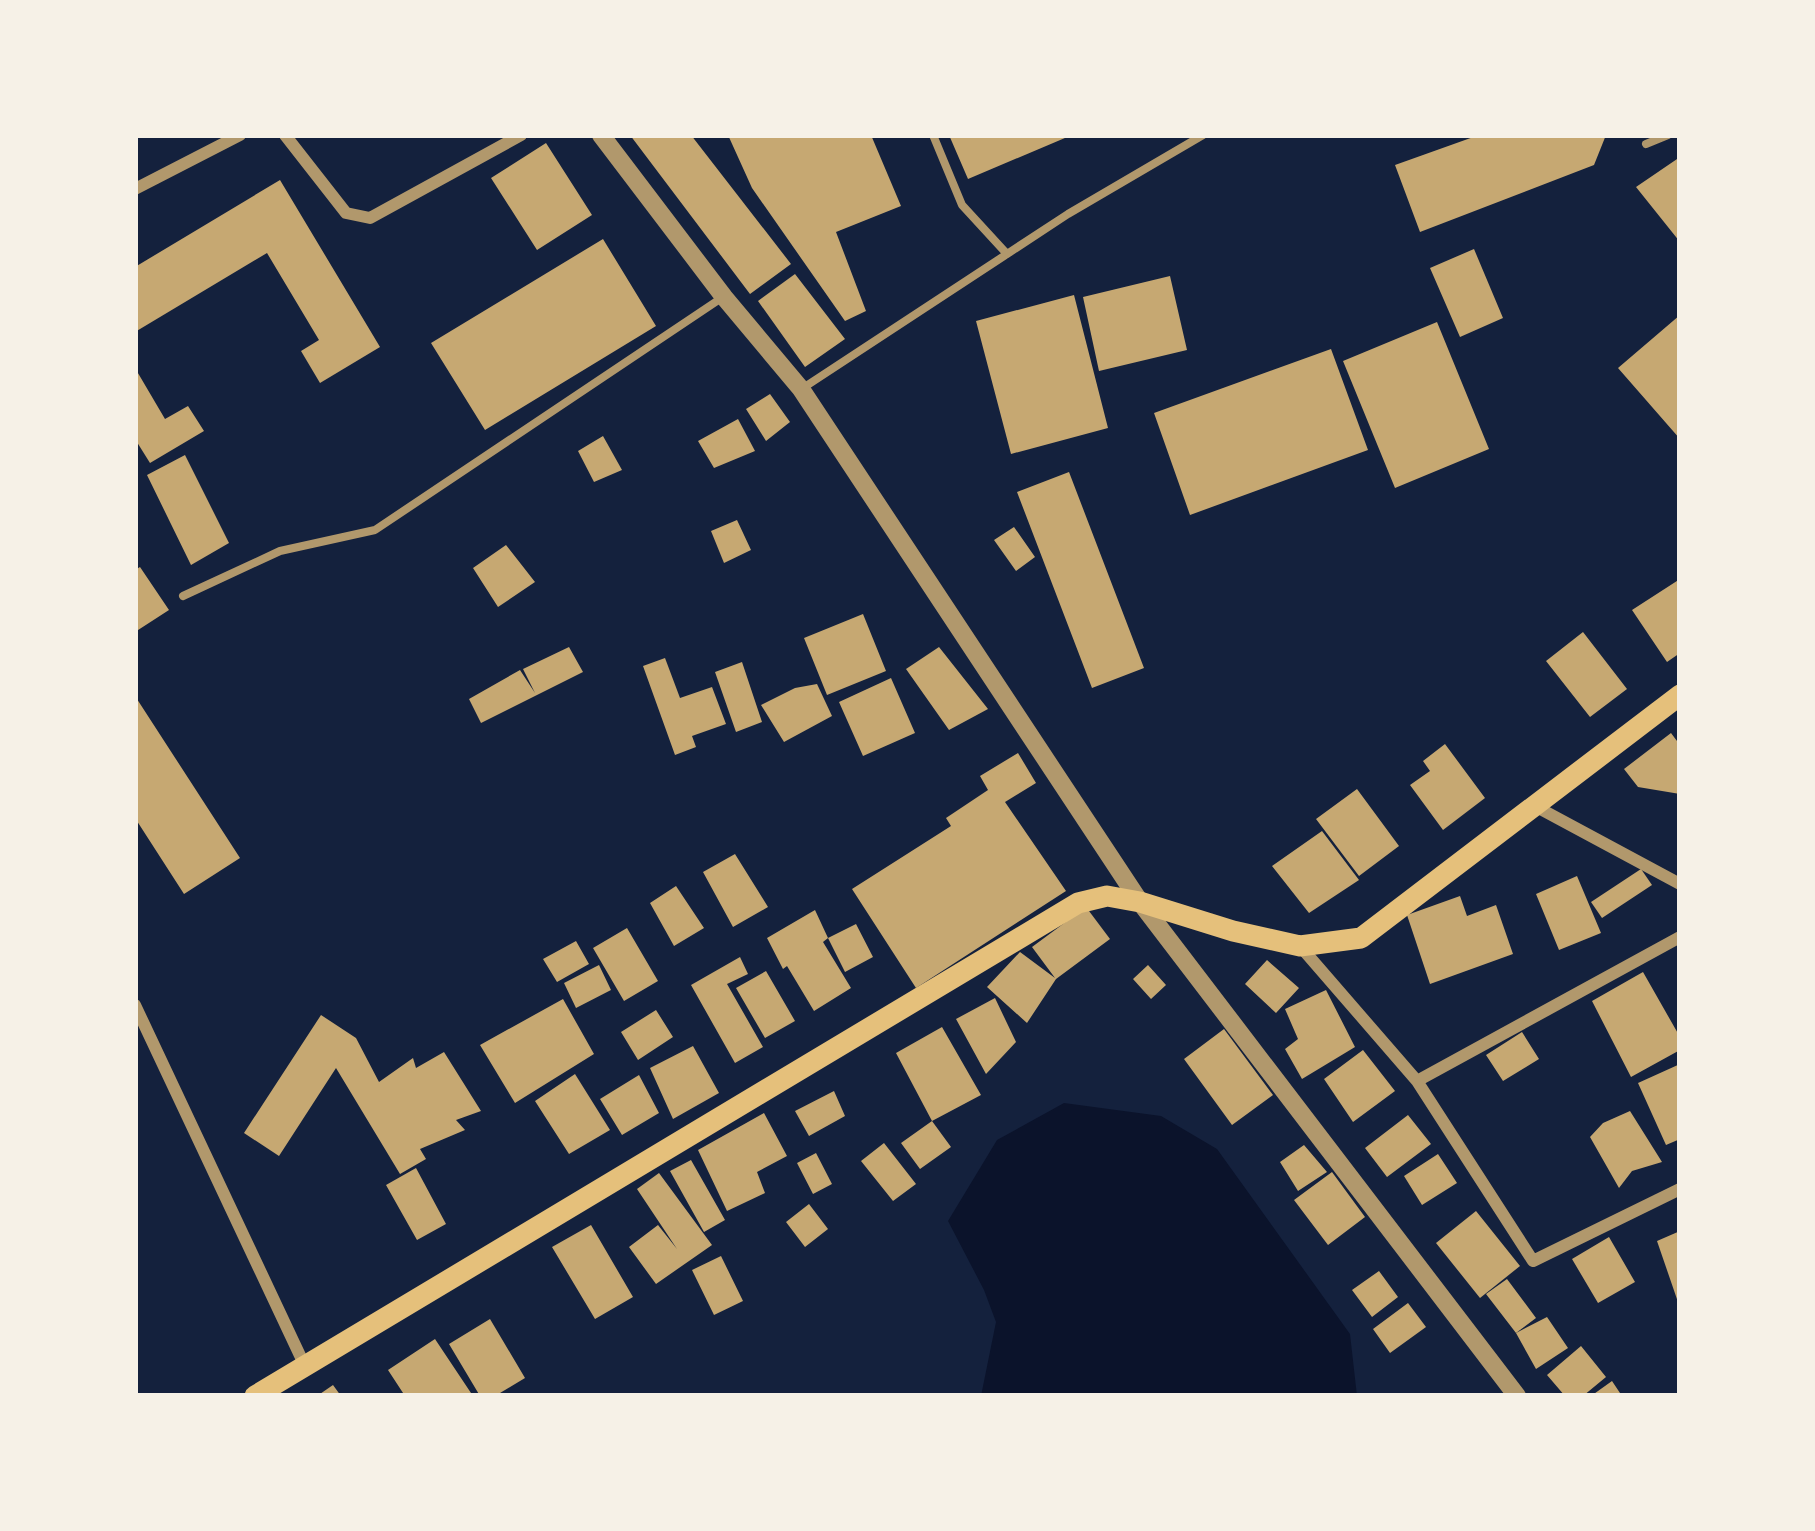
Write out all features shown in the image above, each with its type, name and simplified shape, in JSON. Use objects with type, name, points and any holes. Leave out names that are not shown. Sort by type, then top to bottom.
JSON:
[{"type":"main road","points":[[255,1396],[1078,904],[1107,896],[1140,902],[1300,946],[1360,938],[1680,695]]},
{"type":"street","points":[[135,189],[240,135]]},
{"type":"street","points":[[285,135],[346,213],[370,218],[520,135]]},
{"type":"street","points":[[601,135],[801,389],[1140,902],[1517,1396]]},
{"type":"street","points":[[1532,805],[1680,884]]},
{"type":"street","points":[[1417,1081],[1680,937]]},
{"type":"street","points":[[1300,946],[1417,1081],[1533,1261],[1680,1190]]},
{"type":"street","points":[[135,1006],[304,1364]]},
{"type":"lane","points":[[933,135],[962,206],[1007,254]]},
{"type":"lane","points":[[801,389],[1007,254],[1203,135]]},
{"type":"lane","points":[[1646,144],[1668,135]]},
{"type":"lane","points":[[183,596],[280,551],[375,530],[724,297]]},
{"type":"water","points":[[1064,1103],[1161,1116],[1217,1149],[1350,1334],[1357,1396],[981,1396],[996,1322],[948,1221],[997,1140]]},
{"type":"building","points":[[630,135],[691,135],[791,264],[750,294]]},
{"type":"building","points":[[728,135],[871,135],[901,206],[836,232],[866,311],[845,321],[752,188]]},
{"type":"building","points":[[949,135],[1072,135],[968,179]]},
{"type":"building","points":[[1479,135],[1606,135],[1594,165],[1420,232],[1395,165]]},
{"type":"building","points":[[546,143],[592,215],[537,250],[491,178]]},
{"type":"building","points":[[1680,157],[1680,242],[1636,187]]},
{"type":"building","points":[[280,180],[380,347],[320,383],[301,351],[319,340],[267,253],[135,332],[135,267]]},
{"type":"building","points":[[603,239],[656,326],[485,430],[431,343]]},
{"type":"building","points":[[1474,249],[1503,318],[1460,337],[1430,268]]},
{"type":"building","points":[[795,274],[845,339],[805,367],[758,301]]},
{"type":"building","points":[[1170,276],[1187,350],[1099,371],[1083,297]]},
{"type":"building","points":[[1074,295],[1108,428],[1011,454],[976,321]]},
{"type":"building","points":[[1680,315],[1680,439],[1618,368]]},
{"type":"building","points":[[1437,322],[1489,449],[1395,488],[1343,361]]},
{"type":"building","points":[[1331,349],[1368,450],[1190,515],[1154,413]]},
{"type":"building","points":[[135,368],[165,419],[188,406],[204,431],[150,463],[135,439]]},
{"type":"building","points":[[770,394],[790,422],[766,441],[746,409]]},
{"type":"building","points":[[738,419],[755,451],[714,468],[698,441]]},
{"type":"building","points":[[603,436],[622,470],[594,482],[578,451]]},
{"type":"building","points":[[185,455],[229,543],[191,565],[147,475]]},
{"type":"building","points":[[1069,472],[1144,668],[1092,688],[1017,492]]},
{"type":"building","points":[[737,520],[751,550],[724,563],[711,531]]},
{"type":"building","points":[[1014,527],[1035,557],[1016,571],[994,540]]},
{"type":"building","points":[[506,545],[535,582],[498,607],[473,568]]},
{"type":"building","points":[[140,567],[169,610],[135,632],[135,570]]},
{"type":"building","points":[[1680,579],[1680,653],[1667,662],[1632,610]]},
{"type":"building","points":[[863,614],[886,671],[827,695],[804,638]]},
{"type":"building","points":[[1583,632],[1627,689],[1590,717],[1546,661]]},
{"type":"building","points":[[569,647],[583,672],[481,723],[469,699],[520,670],[535,693],[523,669]]},
{"type":"building","points":[[939,647],[988,709],[949,730],[906,669]]},
{"type":"building","points":[[665,658],[680,698],[712,687],[726,724],[692,736],[696,747],[675,755],[643,666]]},
{"type":"building","points":[[742,662],[762,722],[736,732],[715,672]]},
{"type":"building","points":[[891,678],[915,733],[863,756],[839,702]]},
{"type":"building","points":[[817,684],[832,716],[784,742],[761,705],[795,688]]},
{"type":"building","points":[[135,696],[240,858],[184,894],[135,818]]},
{"type":"building","points":[[1671,733],[1680,745],[1680,794],[1638,787],[1624,769]]},
{"type":"building","points":[[1445,744],[1485,798],[1443,830],[1410,785],[1430,771],[1423,761]]},
{"type":"building","points":[[1018,753],[1036,783],[1005,802],[1066,891],[916,988],[852,889],[951,826],[946,818],[988,790],[980,776]]},
{"type":"building","points":[[1357,789],[1399,846],[1359,876],[1316,819]]},
{"type":"building","points":[[1322,831],[1359,880],[1309,913],[1272,866]]},
{"type":"building","points":[[735,854],[768,907],[733,927],[703,872]]},
{"type":"building","points":[[1641,869],[1652,885],[1602,918],[1591,902]]},
{"type":"building","points":[[1577,876],[1601,933],[1559,950],[1536,894]]},
{"type":"building","points":[[676,886],[704,928],[674,946],[650,903]]},
{"type":"building","points":[[1460,896],[1467,916],[1496,905],[1513,954],[1430,984],[1407,915]]},
{"type":"building","points":[[1086,907],[1110,939],[1056,979],[1027,1023],[987,987],[1020,952],[1055,978],[1032,947]]},
{"type":"building","points":[[815,910],[828,938],[823,942],[851,988],[814,1011],[767,938]]},
{"type":"building","points":[[856,924],[873,957],[845,972],[828,938]]},
{"type":"building","points":[[627,928],[658,981],[624,1001],[593,948]]},
{"type":"building","points":[[576,941],[589,964],[557,982],[543,959]]},
{"type":"building","points":[[740,957],[748,974],[727,984],[763,1047],[735,1063],[691,985]]},
{"type":"building","points":[[1267,960],[1299,988],[1276,1013],[1245,984]]},
{"type":"building","points":[[599,965],[611,990],[576,1008],[564,983]]},
{"type":"building","points":[[1148,965],[1166,985],[1151,999],[1133,979]]},
{"type":"building","points":[[766,971],[795,1021],[765,1038],[736,988]]},
{"type":"building","points":[[1643,972],[1680,1037],[1680,1050],[1631,1077],[1592,1001]]},
{"type":"building","points":[[1326,990],[1355,1047],[1302,1079],[1285,1049],[1298,1039],[1285,1009]]},
{"type":"building","points":[[995,998],[1016,1042],[986,1074],[956,1019]]},
{"type":"building","points":[[563,999],[594,1054],[515,1103],[480,1045]]},
{"type":"building","points":[[656,1010],[673,1037],[638,1060],[621,1032]]},
{"type":"building","points":[[321,1015],[356,1038],[379,1082],[413,1058],[416,1068],[444,1052],[481,1111],[456,1120],[465,1130],[420,1149],[426,1159],[400,1174],[336,1068],[279,1156],[244,1133]]},
{"type":"building","points":[[942,1027],[981,1095],[932,1121],[896,1053]]},
{"type":"building","points":[[1224,1029],[1273,1095],[1232,1125],[1184,1059]]},
{"type":"building","points":[[1522,1032],[1539,1059],[1503,1081],[1486,1055]]},
{"type":"building","points":[[693,1046],[719,1093],[673,1119],[650,1068]]},
{"type":"building","points":[[1363,1050],[1395,1091],[1353,1122],[1324,1079]]},
{"type":"building","points":[[1680,1064],[1680,1139],[1666,1145],[1638,1083]]},
{"type":"building","points":[[575,1074],[610,1130],[569,1154],[535,1101]]},
{"type":"building","points":[[639,1075],[659,1113],[622,1135],[600,1099]]},
{"type":"building","points":[[834,1091],[845,1116],[809,1136],[795,1111]]},
{"type":"building","points":[[1630,1111],[1662,1162],[1632,1171],[1619,1188],[1590,1137],[1603,1123]]},
{"type":"building","points":[[764,1113],[787,1156],[757,1172],[765,1193],[727,1211],[698,1150]]},
{"type":"building","points":[[1408,1115],[1431,1144],[1387,1177],[1365,1148]]},
{"type":"building","points":[[932,1121],[951,1147],[920,1169],[901,1143]]},
{"type":"building","points":[[884,1143],[916,1184],[893,1201],[861,1161]]},
{"type":"building","points":[[1304,1145],[1327,1172],[1298,1191],[1280,1162]]},
{"type":"building","points":[[816,1153],[832,1184],[813,1194],[797,1163]]},
{"type":"building","points":[[1438,1154],[1457,1183],[1422,1205],[1404,1176]]},
{"type":"building","points":[[691,1160],[725,1220],[704,1232],[670,1171]]},
{"type":"building","points":[[416,1168],[446,1224],[417,1240],[386,1185]]},
{"type":"building","points":[[1332,1172],[1365,1217],[1328,1245],[1294,1200]]},
{"type":"building","points":[[659,1173],[712,1245],[656,1284],[629,1247],[658,1225],[677,1249],[637,1189]]},
{"type":"building","points":[[809,1204],[828,1229],[805,1247],[786,1222]]},
{"type":"building","points":[[1476,1211],[1520,1266],[1480,1298],[1436,1243]]},
{"type":"building","points":[[591,1225],[633,1297],[595,1319],[552,1247]]},
{"type":"building","points":[[1680,1231],[1680,1305],[1679,1305],[1657,1241]]},
{"type":"building","points":[[1609,1237],[1635,1282],[1598,1303],[1572,1259]]},
{"type":"building","points":[[721,1256],[743,1301],[714,1315],[692,1270]]},
{"type":"building","points":[[1379,1271],[1398,1297],[1372,1317],[1352,1290]]},
{"type":"building","points":[[1507,1279],[1536,1318],[1516,1333],[1486,1294]]},
{"type":"building","points":[[1408,1303],[1426,1327],[1390,1353],[1373,1329]]},
{"type":"building","points":[[1547,1317],[1568,1348],[1536,1369],[1516,1333]]},
{"type":"building","points":[[490,1319],[525,1378],[495,1396],[480,1396],[449,1344]]},
{"type":"building","points":[[435,1339],[473,1396],[405,1396],[388,1370]]},
{"type":"building","points":[[1581,1346],[1606,1377],[1583,1396],[1565,1396],[1547,1375]]},
{"type":"building","points":[[1612,1381],[1622,1396],[1591,1396]]},
{"type":"building","points":[[333,1385],[341,1396],[317,1396]]}]
